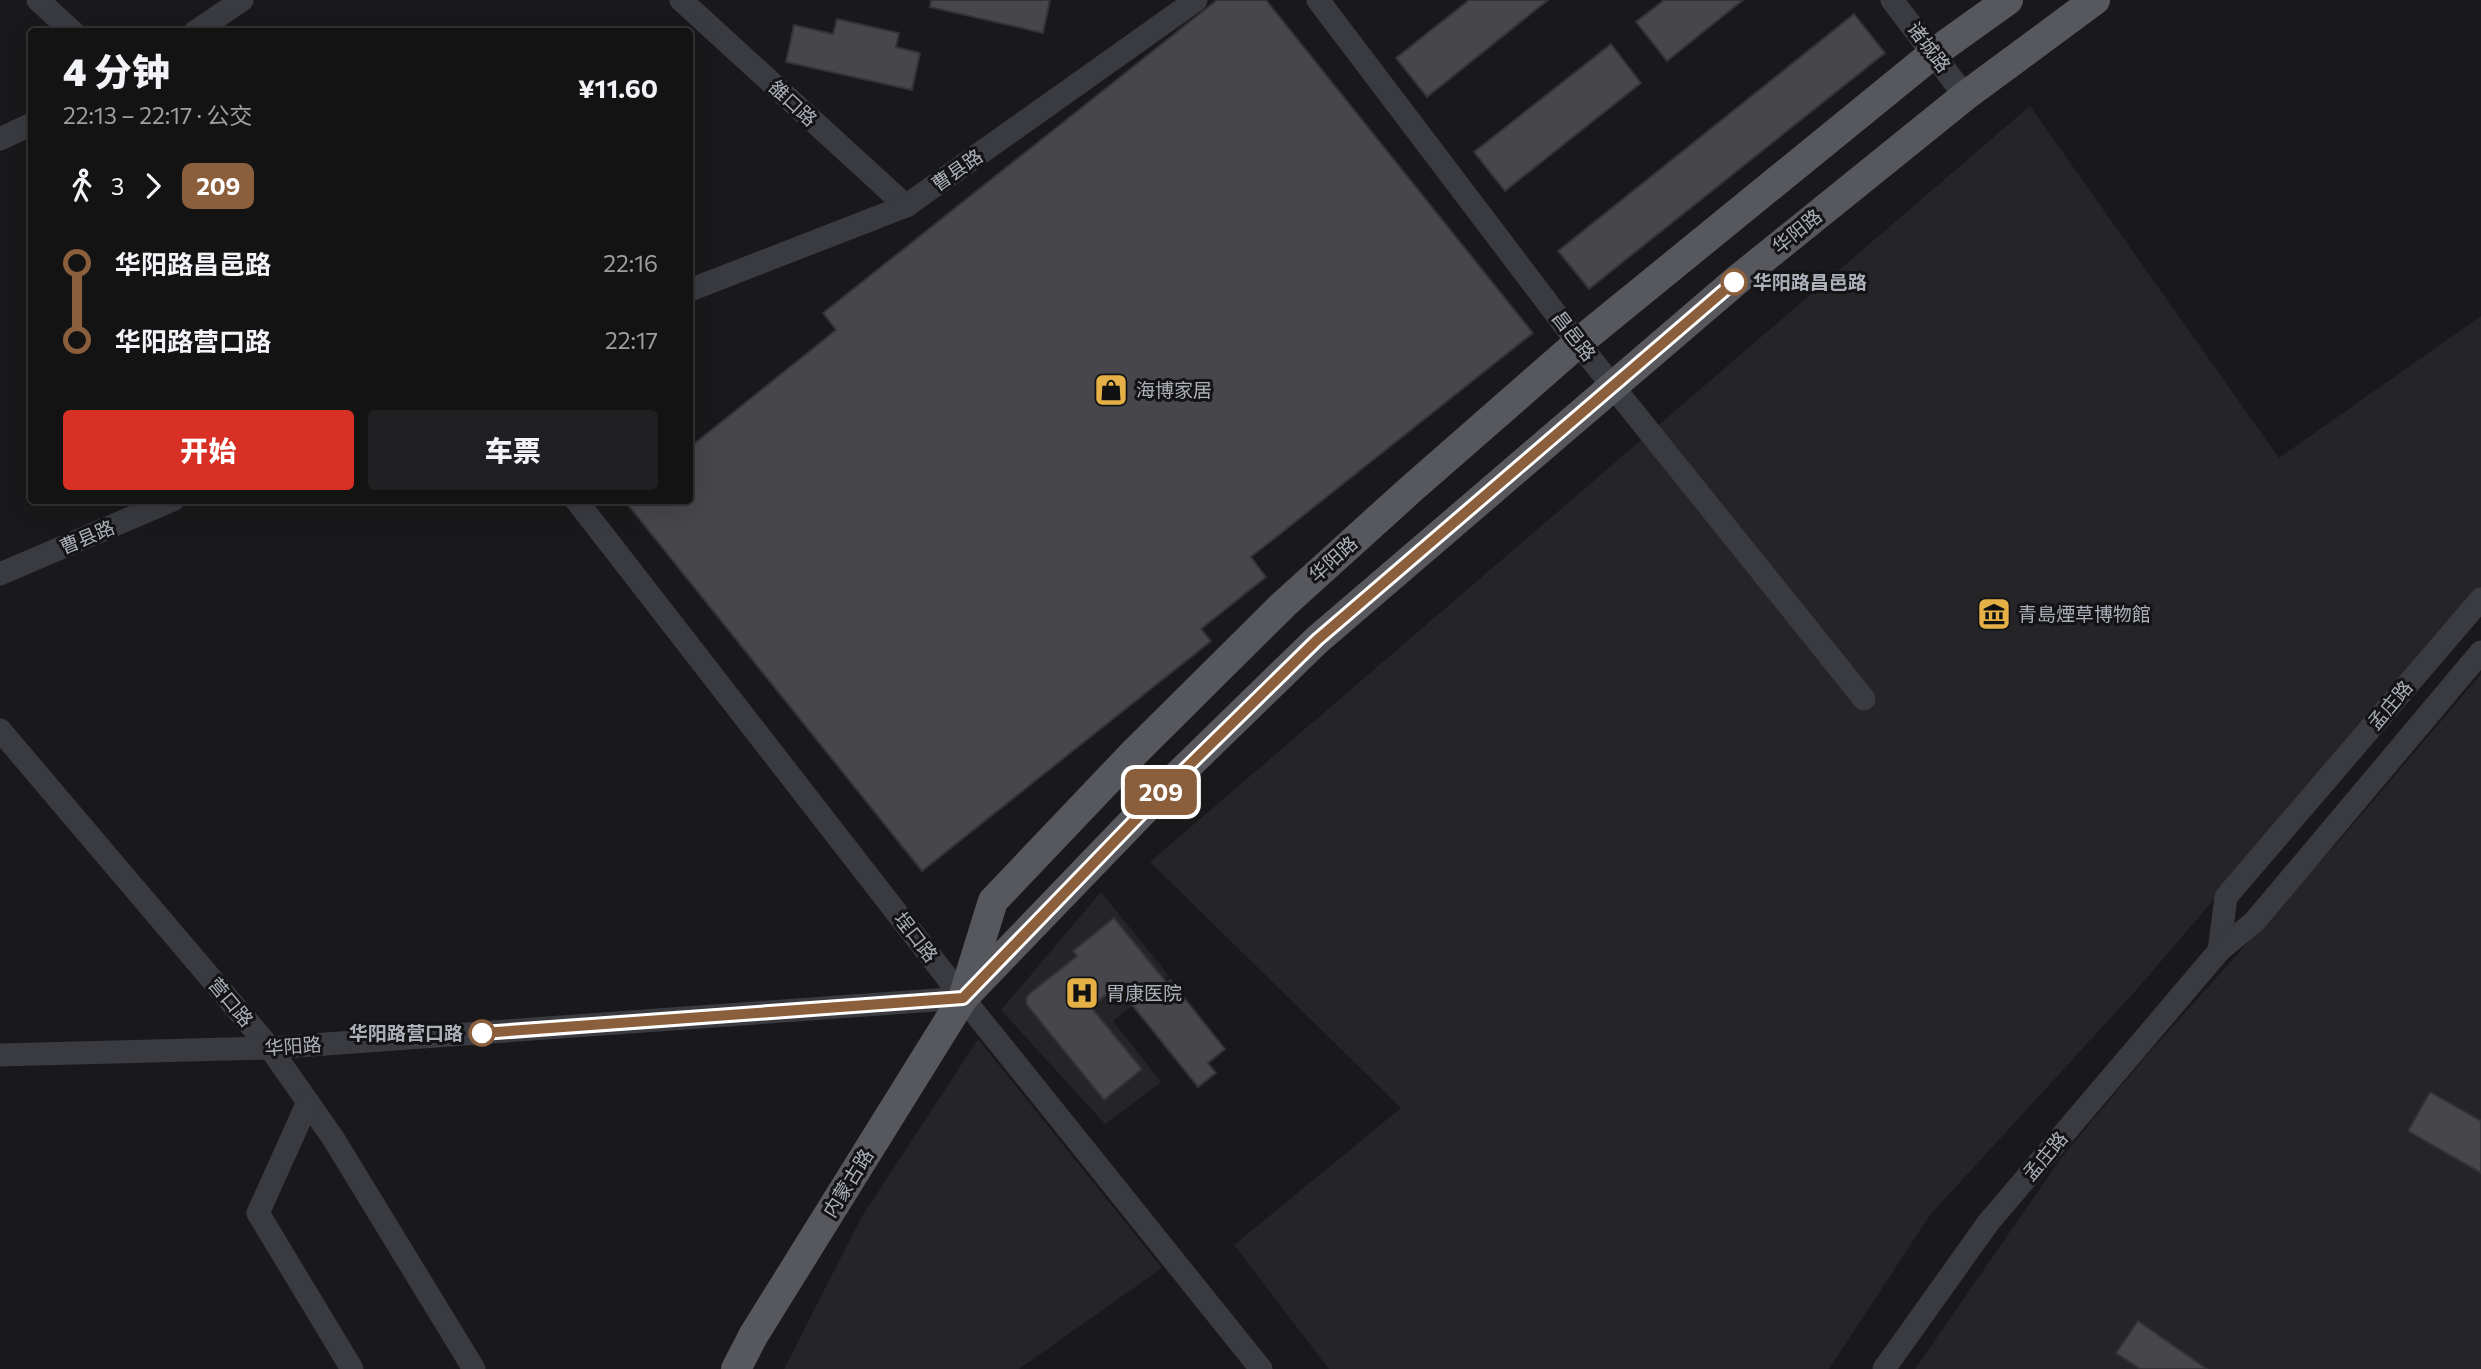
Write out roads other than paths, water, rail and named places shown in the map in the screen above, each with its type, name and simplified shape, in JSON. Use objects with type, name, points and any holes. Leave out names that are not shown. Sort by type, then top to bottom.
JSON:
[{"type":"main road","name":"华阳路","points":[[963,998],[993,901],[1130,757],[1283,605],[1578,343],[1934,52],[2008,0]]},
{"type":"main road","name":"华阳路","points":[[963,998],[1169,785],[1317,640],[1737,280],[1965,96],[2095,0]]},
{"type":"main road","name":"内蒙古路","points":[[736,1369],[753,1336],[963,998]]},
{"type":"street","points":[[38,0],[69,28]]},
{"type":"street","points":[[201,28],[242,0]]},
{"type":"street","name":"雒口路","points":[[681,0],[906,206]]},
{"type":"street","name":"曹县路","points":[[693,289],[906,206],[1196,0]]},
{"type":"street","name":"昌邑路","points":[[1318,0],[1578,343],[1864,699]]},
{"type":"street","name":"诸城路","points":[[1892,0],[1965,96]]},
{"type":"street","points":[[0,139],[28,126]]},
{"type":"street","name":"曹县路","points":[[0,574],[164,504]]},
{"type":"street","name":"埕口路","points":[[579,504],[963,998],[1261,1369]]},
{"type":"street","name":"孟庄路","points":[[2219,951],[2227,897],[2481,598]]},
{"type":"street","name":"孟庄路","points":[[1884,1369],[1988,1223],[2219,951],[2255,921],[2481,652]]},
{"type":"street","name":"营口路","points":[[0,730],[270,1048],[333,1138],[474,1369]]},
{"type":"street","name":"华阳路","points":[[0,1055],[270,1048],[963,998]]},
{"type":"street","points":[[308,1102],[258,1213],[352,1369]]},
{"type":"place","name":"华阳路昌邑路","points":[[1734,282]]},
{"type":"place","name":"海博家居","points":[[1111,390]]},
{"type":"place","name":"青島煙草博物館","points":[[1994,614]]},
{"type":"place","name":"胃康医院","points":[[1082,993]]},
{"type":"place","name":"华阳路营口路","points":[[482,1033]]}]
